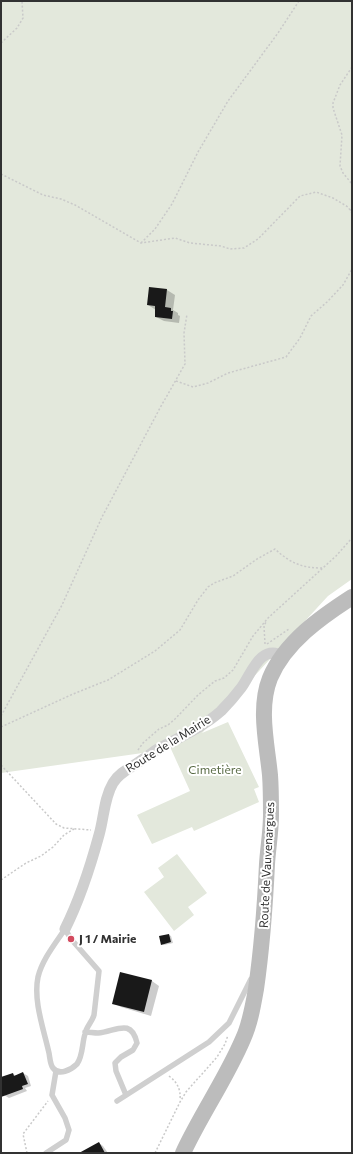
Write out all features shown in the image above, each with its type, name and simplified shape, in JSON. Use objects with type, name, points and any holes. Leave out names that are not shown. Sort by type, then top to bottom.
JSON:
[{"type":"main road","name":"Route de Vauvenargues","points":[[183,1153],[212,1098],[229,1071],[244,1038],[256,989],[264,923],[271,816],[270,777],[264,704],[266,691],[270,678],[279,662],[291,646],[320,620],[352,597]]},
{"type":"street","name":"Route de la Mairie","points":[[66,929],[90,868],[109,790],[114,781],[130,768],[215,715],[240,689],[254,665],[259,660],[269,653],[276,652],[279,662]]},
{"type":"lane","points":[[46,1153],[66,1140],[69,1130],[65,1118],[52,1095],[56,1071],[62,1072],[69,1070],[80,1058],[85,1032],[92,1022],[94,1015],[99,971],[71,939],[66,929]]},
{"type":"lane","name":"Route de la Mairie","points":[[56,1071],[52,1065],[44,1032],[37,988],[38,976],[48,954],[66,929]]},
{"type":"lane","points":[[117,1101],[209,1042],[229,1023],[246,990],[260,955]]},
{"type":"lane","points":[[85,1032],[99,1033],[122,1027],[134,1034],[137,1043],[135,1047],[115,1063],[116,1071],[126,1095]]},
{"type":"path","points":[[1,43],[17,28],[23,18],[22,1]]},
{"type":"path","points":[[141,243],[156,229],[172,204],[198,152],[228,101],[278,33],[299,1]]},
{"type":"path","points":[[352,67],[340,85],[333,102],[333,108],[342,135],[340,166],[343,173],[352,184]]},
{"type":"path","points":[[1,174],[43,196],[61,199],[75,204],[141,243],[175,238],[190,243],[220,246],[230,249],[244,248],[258,239],[300,196],[316,192],[333,198],[348,207],[351,212]]},
{"type":"path","points":[[351,212],[352,205]]},
{"type":"path","points":[[176,381],[193,387],[208,383],[228,373],[286,358],[300,338],[312,316],[343,285],[352,269]]},
{"type":"path","points":[[1,716],[59,611],[102,517],[185,364],[184,333],[187,314]]},
{"type":"path","points":[[130,768],[134,757],[143,743],[159,729],[168,725],[175,719],[214,681],[224,678],[233,670],[253,636],[268,618],[352,538]]},
{"type":"path","points":[[1,727],[73,694],[108,680],[155,651],[180,630],[198,600],[208,587],[214,583],[233,576],[257,559],[275,549],[300,566],[308,568],[322,568]]},
{"type":"path","points":[[265,645],[264,626],[268,618]]},
{"type":"path","points":[[1,765],[56,824],[64,828],[100,830]]},
{"type":"path","points":[[1,880],[53,847],[64,835],[74,829]]},
{"type":"path","points":[[155,1153],[186,1092],[217,1057],[225,1044],[229,1033],[229,1023]]},
{"type":"path","points":[[162,1072],[176,1082],[180,1094],[180,1102]]},
{"type":"path","points":[[28,1153],[23,1134],[52,1095]]},
{"type":"green space","name":"Cimetière","points":[[1,1],[352,1],[352,579],[328,596],[202,733],[228,722],[259,787],[254,789],[259,802],[194,831],[192,827],[152,844],[137,815],[190,791],[171,749],[1,773]]},
{"type":"green space","points":[[177,854],[207,893],[188,907],[194,915],[174,931],[144,892],[164,877],[158,868]]},
{"type":"building","points":[[149,287],[167,289],[165,307],[171,308],[171,311],[173,311],[172,319],[155,317],[155,306],[147,305]]},
{"type":"building","points":[[169,934],[171,942],[161,945],[159,936]]},
{"type":"building","points":[[120,972],[152,980],[144,1012],[112,1004]]},
{"type":"building","points":[[23,1072],[28,1084],[22,1086],[23,1089],[1,1097],[1,1077],[13,1073],[14,1076]]},
{"type":"building","points":[[99,1142],[105,1153],[79,1153]]},
{"type":"place","name":"J 1 / Mairie","points":[[71,939]]}]
